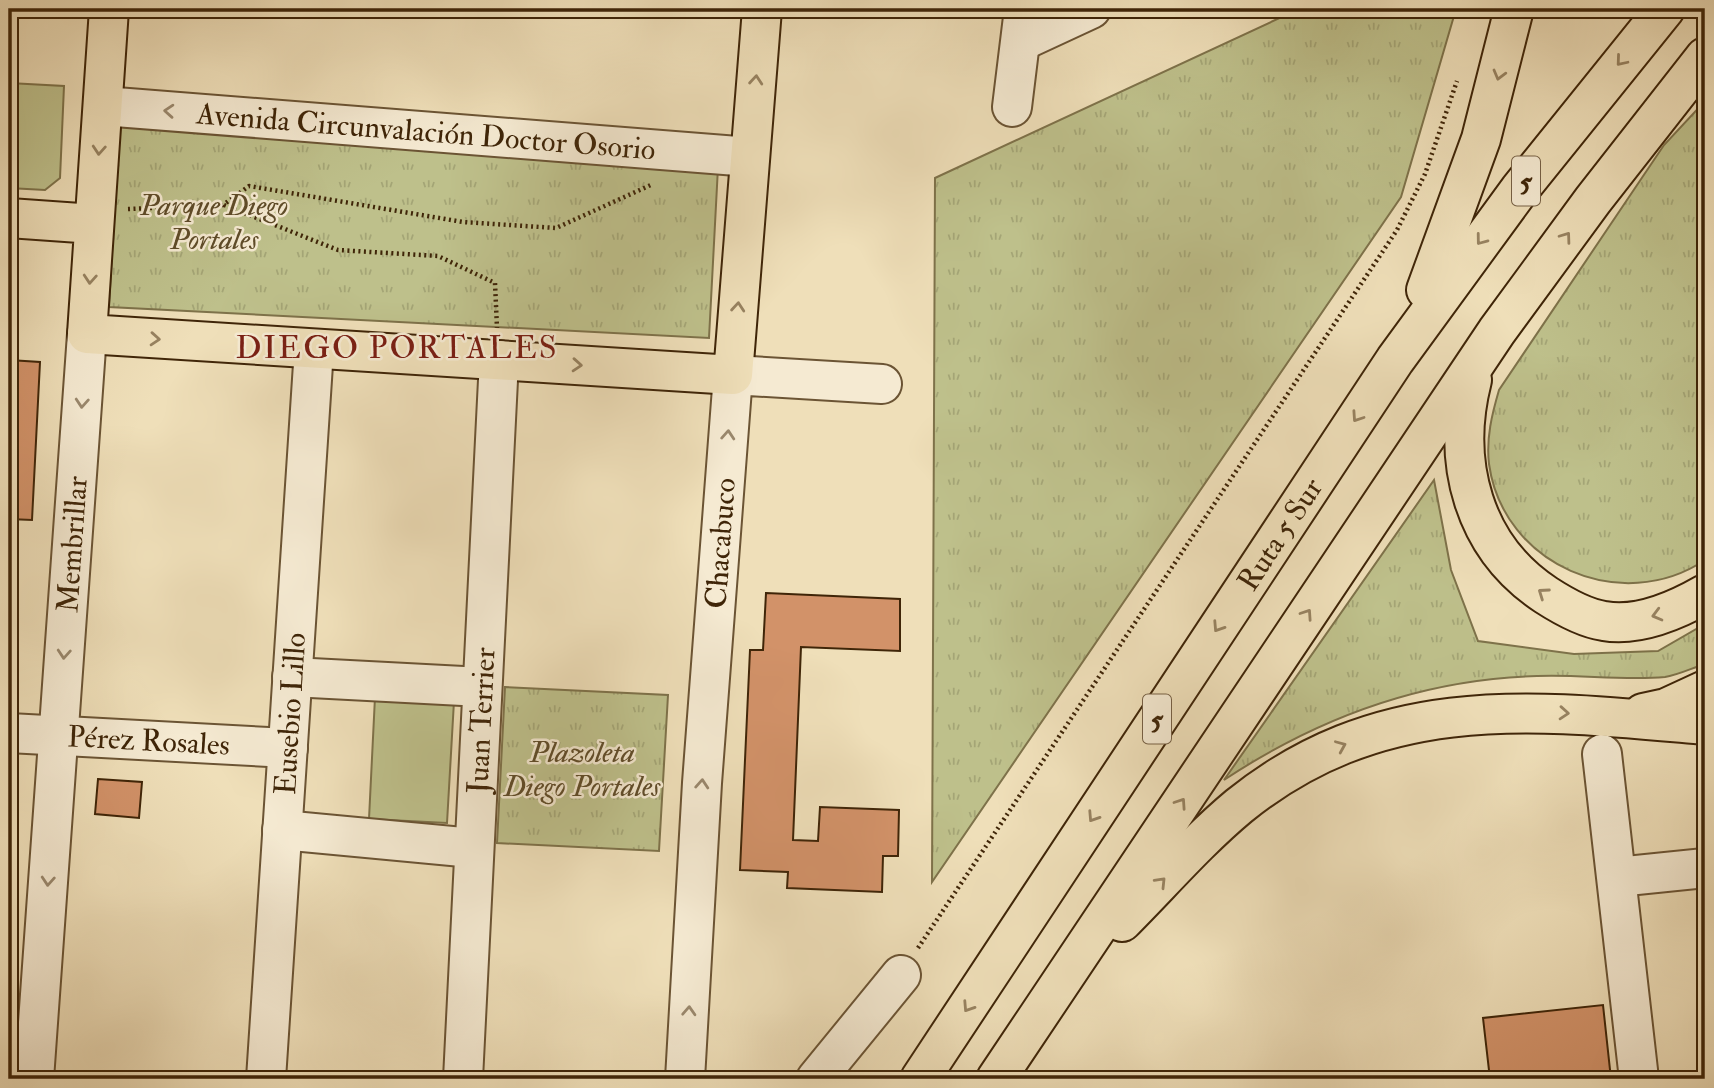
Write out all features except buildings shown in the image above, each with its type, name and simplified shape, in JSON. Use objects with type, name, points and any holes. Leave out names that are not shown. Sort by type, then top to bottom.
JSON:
[{"type":"main road","name":"Membrillar","points":[[87,334],[109,9]]},
{"type":"main road","name":"Chacabuco","points":[[733,375],[762,9]]},
{"type":"main road","points":[[1395,360],[1438,265],[1463,193],[1488,116],[1514,9]]},
{"type":"main road","name":"Ruta 5 Sur","points":[[920,1079],[1395,360],[1528,178],[1665,9]]},
{"type":"main road","name":"5","points":[[996,1079],[1497,331],[1698,65]]},
{"type":"main road","points":[[9,218],[95,217]]},
{"type":"main road","points":[[1497,331],[1472,379],[1462,430],[1468,483],[1475,508],[1501,553],[1536,589],[1558,603],[1605,622],[1659,615],[1705,594]]},
{"type":"main road","points":[[87,334],[733,375]]},
{"type":"main road","points":[[1624,718],[1666,708],[1705,690]]},
{"type":"main road","points":[[1061,982],[1221,821],[1266,787],[1326,752],[1382,730],[1445,716],[1541,712],[1705,725]]},
{"type":"street","points":[[1012,107],[1023,25],[1091,9]]},
{"type":"street","name":"Avenida Circunvalación Doctor Osorio","points":[[103,106],[750,157]]},
{"type":"street","name":"Membrillar","points":[[34,1079],[87,334]]},
{"type":"street","name":"Eusebio Lillo","points":[[266,1079],[314,349]]},
{"type":"street","name":"Juan Terrier","points":[[463,1079],[499,360]]},
{"type":"street","points":[[733,375],[882,384]]},
{"type":"street","name":"Chacabuco","points":[[685,1079],[702,783],[733,375]]},
{"type":"street","points":[[292,677],[482,687]]},
{"type":"street","name":"Pérez Rosales","points":[[9,733],[288,748]]},
{"type":"street","points":[[1602,754],[1639,1079]]},
{"type":"street","points":[[282,830],[473,848]]},
{"type":"street","points":[[1617,877],[1705,868]]},
{"type":"street","points":[[816,1079],[901,975]]},
{"type":"path","points":[[901,975],[1397,230],[1425,174],[1459,75]]},
{"type":"path","points":[[223,205],[248,186],[463,222],[555,228],[657,183]]},
{"type":"path","points":[[95,217],[223,205],[338,250],[438,256],[495,283],[499,360]]},
{"type":"green space","points":[[1299,9],[1456,9],[1401,197],[932,882],[935,178]]},
{"type":"green space","points":[[9,83],[64,86],[60,178],[45,190],[9,188]]},
{"type":"green space","points":[[1705,101],[1705,560],[1672,576],[1638,583],[1603,581],[1571,571],[1541,554],[1517,529],[1499,499],[1489,464],[1488,445],[1492,417],[1499,390],[1664,145]]},
{"type":"green space","name":"Parque Diego Portales","points":[[119,125],[718,167],[709,338],[109,307]]},
{"type":"green space","points":[[1434,480],[1451,570],[1478,641],[1574,654],[1658,651],[1705,624],[1705,664],[1665,677],[1553,676],[1494,679],[1412,694],[1334,720],[1224,780]]},
{"type":"green space","name":"Plazoleta Diego Portales","points":[[505,687],[668,695],[659,851],[497,843]]},
{"type":"green space","points":[[375,697],[454,701],[447,823],[369,819]]},
{"type":"district","name":"DIEGO PORTALES","points":[[397,347]]}]
